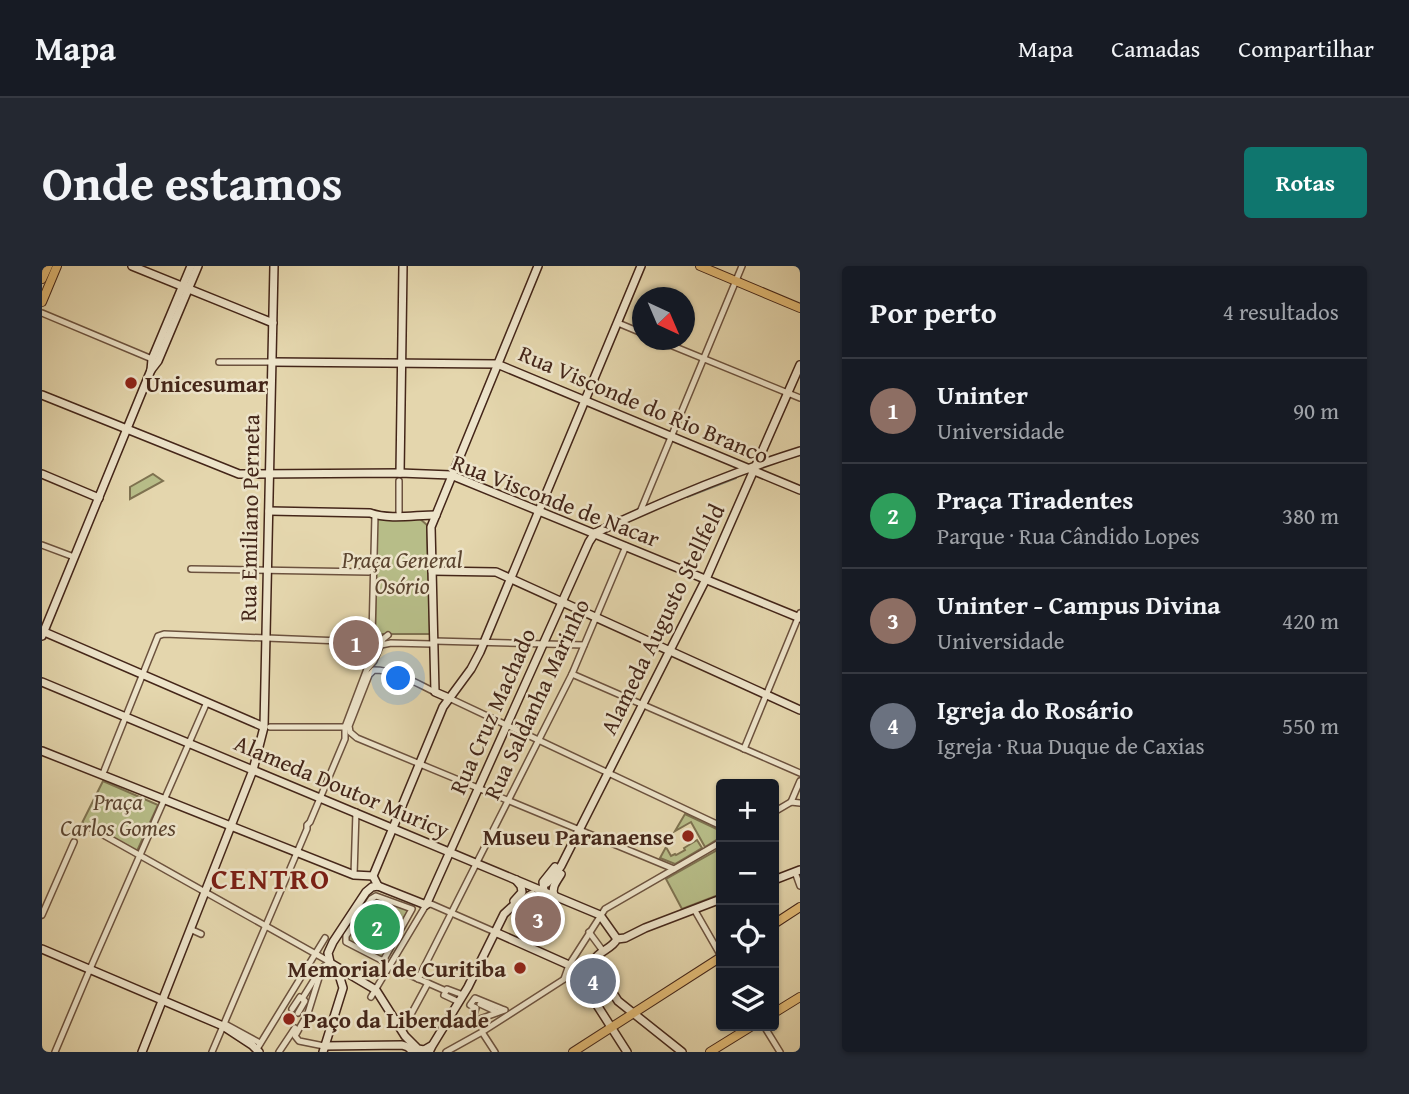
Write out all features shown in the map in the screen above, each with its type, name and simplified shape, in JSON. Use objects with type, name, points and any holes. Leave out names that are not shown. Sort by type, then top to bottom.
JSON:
[{"type":"main road","points":[[42,302],[57,266]]},
{"type":"main road","points":[[700,266],[800,308]]},
{"type":"main road","points":[[46,272],[48,289]]},
{"type":"main road","points":[[779,920],[800,907]]},
{"type":"main road","points":[[573,1052],[716,959]]},
{"type":"main road","points":[[779,1010],[800,997]]},
{"type":"main road","points":[[710,1052],[744,1031]]},
{"type":"street","points":[[132,266],[185,285],[273,323]]},
{"type":"street","name":"Rua Emiliano Perneta","points":[[142,1052],[253,770],[267,727],[267,570],[274,266]]},
{"type":"street","points":[[399,512],[402,266]]},
{"type":"street","points":[[435,692],[431,531],[451,475],[538,266]]},
{"type":"street","points":[[627,1052],[576,971],[569,965],[431,904],[426,905],[378,886],[373,876],[443,708],[471,669],[484,642],[641,266]]},
{"type":"street","points":[[640,512],[742,266]]},
{"type":"street","points":[[195,268],[185,285],[158,361],[151,370],[43,633],[267,727],[345,730]]},
{"type":"street","points":[[42,313],[152,359]]},
{"type":"street","points":[[618,323],[632,329]]},
{"type":"street","points":[[151,370],[152,359],[166,333]]},
{"type":"street","points":[[683,350],[800,398]]},
{"type":"street","name":"Rua Visconde do Rio Branco","points":[[219,362],[497,364],[753,467],[800,489]]},
{"type":"street","name":"Alameda Augusto Stellfeld","points":[[546,887],[558,871],[706,579],[800,365]]},
{"type":"street","name":"Rua Visconde de Nacar","points":[[42,395],[243,475],[451,475],[799,616]]},
{"type":"street","points":[[595,533],[640,512],[800,450]]},
{"type":"street","points":[[42,474],[99,498]]},
{"type":"street","points":[[269,511],[436,515]]},
{"type":"street","points":[[104,771],[156,639],[161,634],[369,640],[372,635],[375,515]]},
{"type":"street","points":[[414,516],[425,520],[431,531]]},
{"type":"street","name":"Rua Cruz Machado","points":[[426,905],[595,533]]},
{"type":"street","points":[[42,545],[74,557]]},
{"type":"street","name":"Rua Saldanha Marinho","points":[[418,979],[572,674],[626,546]]},
{"type":"street","points":[[191,569],[369,572]]},
{"type":"street","points":[[432,571],[496,572],[800,710]]},
{"type":"street","points":[[744,749],[799,616]]},
{"type":"street","points":[[212,1052],[225,1026],[250,957],[298,852],[307,824],[321,798],[345,739],[345,730],[368,669],[388,635]]},
{"type":"street","points":[[381,645],[433,642],[584,645]]},
{"type":"street","points":[[674,869],[352,734],[349,726],[369,675],[374,670],[382,670],[399,675],[716,824]]},
{"type":"street","points":[[572,674],[800,773]]},
{"type":"street","name":"Alameda Doutor Muricy","points":[[42,682],[515,879],[546,887],[554,895],[600,915]]},
{"type":"street","points":[[55,1052],[207,702]]},
{"type":"street","points":[[42,751],[354,875],[373,876]]},
{"type":"street","points":[[779,809],[791,802],[800,781]]},
{"type":"street","points":[[791,802],[800,803]]},
{"type":"street","points":[[356,812],[354,875],[360,883],[361,899]]},
{"type":"street","points":[[90,828],[330,962],[374,993],[403,1034],[424,1051],[430,1049],[461,999],[507,911],[532,894]]},
{"type":"street","points":[[554,895],[554,886],[580,836],[579,830]]},
{"type":"street","points":[[42,915],[74,842]]},
{"type":"street","points":[[565,979],[569,965],[600,915],[608,907],[716,845]]},
{"type":"street","points":[[779,878],[797,871],[800,886]]},
{"type":"street","points":[[495,932],[494,926],[500,913],[522,892],[515,879]]},
{"type":"street","points":[[323,1049],[343,988],[330,962],[329,949],[368,890],[378,886]]},
{"type":"street","points":[[373,897],[411,909],[383,961],[346,942],[346,936],[373,897]]},
{"type":"street","points":[[617,939],[716,901]]},
{"type":"street","points":[[374,993],[426,905]]},
{"type":"street","points":[[694,909],[716,947]]},
{"type":"street","points":[[600,915],[617,939]]},
{"type":"street","points":[[190,929],[201,934]]},
{"type":"street","points":[[589,932],[603,951]]},
{"type":"street","points":[[42,949],[225,1026],[258,1049],[325,938]]},
{"type":"street","points":[[443,1051],[482,1032],[506,1013],[565,979],[594,960],[617,939]]},
{"type":"street","points":[[594,960],[616,999],[682,1052]]},
{"type":"street","points":[[330,962],[322,968],[302,999],[305,1001],[295,1038],[323,1049],[356,1042],[402,1045],[412,1052]]},
{"type":"street","points":[[388,966],[446,991],[444,995],[461,999]]},
{"type":"street","points":[[279,1052],[322,968]]},
{"type":"street","points":[[402,1045],[403,1034],[428,983]]},
{"type":"street","points":[[475,998],[506,1013],[474,1021],[472,1018],[476,1008],[470,1005],[475,998]]},
{"type":"street","points":[[285,1005],[300,1014]]},
{"type":"street","points":[[495,1052],[482,1032],[482,1005],[506,1013]]},
{"type":"street","points":[[767,1031],[780,1052]]},
{"type":"green space","points":[[153,474],[163,481],[130,499],[130,487]]},
{"type":"green space","name":"Praça General Osório","points":[[379,518],[419,518],[427,525],[430,632],[433,634],[375,634]]},
{"type":"green space","name":"Praça Carlos Gomes","points":[[103,781],[158,805],[137,851],[82,823]]},
{"type":"green space","points":[[685,814],[716,829],[716,840],[705,847],[691,822],[675,831]]},
{"type":"green space","points":[[697,840],[702,848],[675,864],[660,858],[666,847],[671,856],[676,855]]},
{"type":"green space","points":[[716,851],[716,896],[682,909],[666,879]]},
{"type":"green space","points":[[373,897],[412,909],[383,961],[346,942],[347,936]]},
{"type":"waterway","points":[[771,464],[800,455]]},
{"type":"waterway","points":[[687,497],[736,478]]},
{"type":"place","name":"Unicesumar","points":[[131,383]]},
{"type":"place","name":"Uninter","points":[[356,643]]},
{"type":"place","name":"Museu Paranaense","points":[[688,836]]},
{"type":"place","name":"Uninter - Campus Divina","points":[[538,919]]},
{"type":"place","name":"Praça Tiradentes","points":[[377,927]]},
{"type":"place","name":"Memorial de Curitiba","points":[[520,968]]},
{"type":"place","name":"Igreja do Rosário","points":[[593,981]]},
{"type":"place","name":"Paço da Liberdade","points":[[289,1019]]},
{"type":"district","name":"CENTRO","points":[[271,878]]}]
